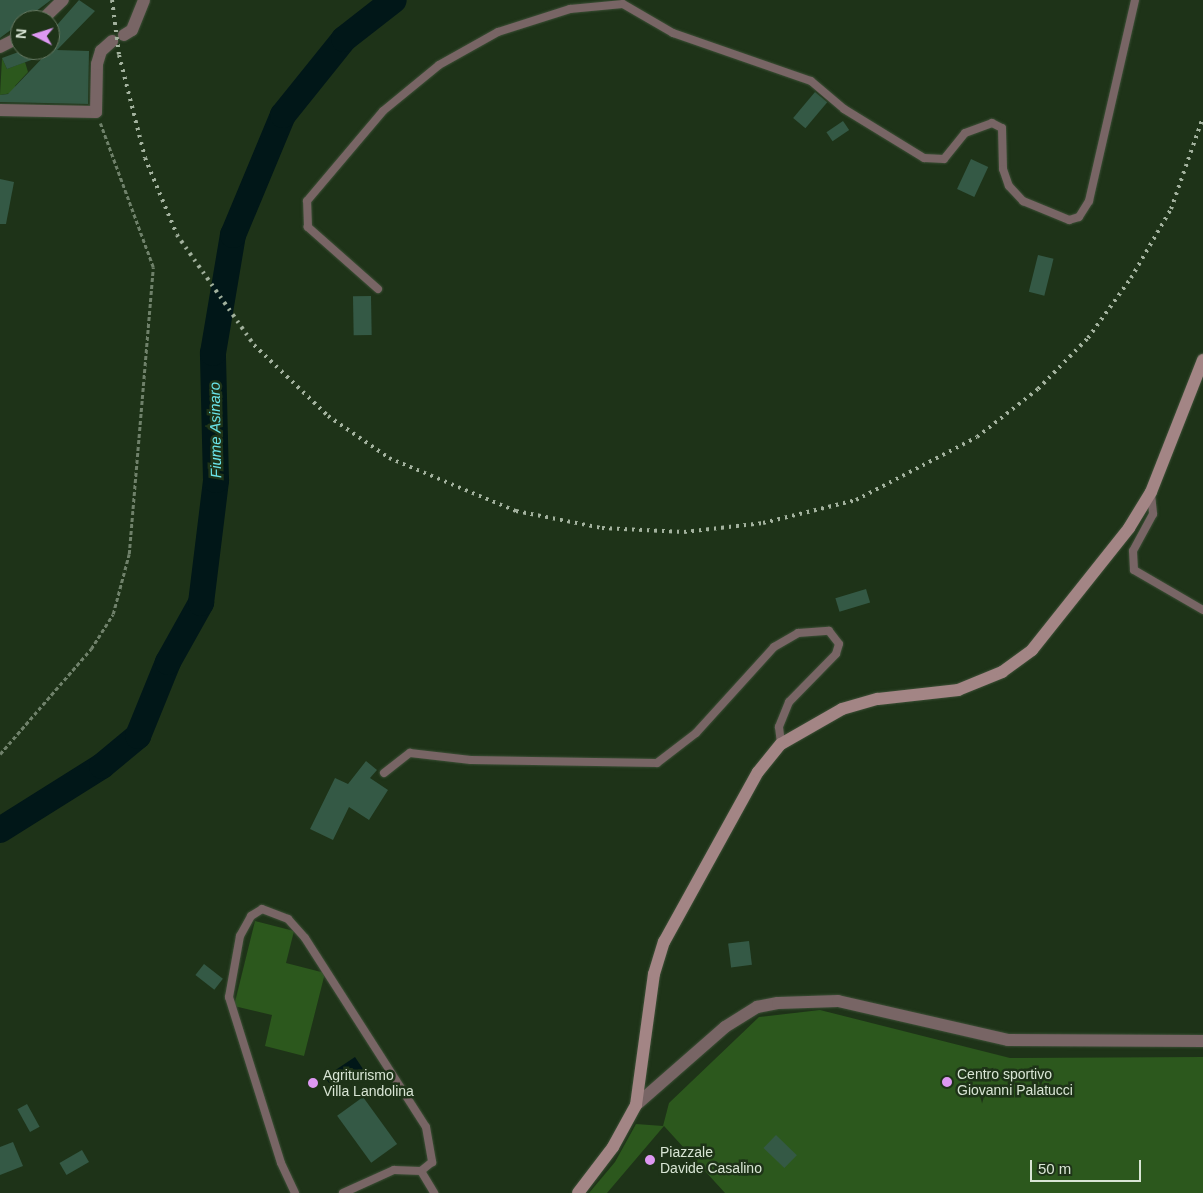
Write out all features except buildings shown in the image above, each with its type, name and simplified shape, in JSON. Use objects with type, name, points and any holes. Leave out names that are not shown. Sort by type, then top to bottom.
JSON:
[{"type":"main road","points":[[578,1193],[604,1160],[636,1104],[654,974],[664,942],[758,772],[781,744],[842,709],[878,699],[958,690],[1002,672],[1032,650],[1062,615],[1129,528],[1151,492],[1203,360]]},
{"type":"street","points":[[52,10],[63,0]]},
{"type":"street","points":[[124,35],[132,30],[144,0]]},
{"type":"street","points":[[0,110],[96,112],[97,64],[101,51],[112,41]]},
{"type":"street","points":[[636,1104],[725,1027],[757,1007],[778,1003],[838,1001],[1008,1040],[1203,1041]]},
{"type":"lane","points":[[378,289],[308,227],[308,201],[383,111],[439,66],[498,32],[570,9],[623,4],[673,33],[811,82],[844,109],[924,158],[944,159],[965,133],[992,123],[1002,128],[1003,169],[1009,186],[1023,201],[1069,220],[1079,217],[1089,201],[1135,0]]},
{"type":"lane","points":[[1151,492],[1153,514],[1133,551],[1134,570],[1203,610]]},
{"type":"lane","points":[[384,773],[410,753],[471,760],[657,762],[696,733],[774,647],[798,633],[830,630],[839,644],[836,654],[789,702],[780,721],[781,744]]},
{"type":"lane","points":[[295,1193],[281,1163],[229,997],[240,936],[251,916],[262,909],[288,918],[305,938],[426,1127],[432,1162],[421,1170],[394,1170],[343,1193]]},
{"type":"lane","points":[[421,1170],[434,1193]]},
{"type":"path","points":[[0,754],[91,649],[113,614],[129,554],[153,267],[96,112]]},
{"type":"green space","points":[[2,58],[7,69],[25,62],[28,72],[15,86],[17,92],[0,95]]},
{"type":"green space","points":[[255,921],[294,931],[286,963],[325,973],[304,1056],[265,1046],[272,1015],[234,1006]]},
{"type":"green space","name":"Centro sportivo Giovanni Palatucci","points":[[820,1010],[1010,1058],[1203,1057],[1203,1193],[725,1193],[664,1126],[607,1193],[589,1193],[615,1162],[636,1124],[663,1126],[669,1103],[759,1017]]},
{"type":"shaded area","points":[[355,1057],[363,1069],[342,1082],[339,1077],[329,1083],[325,1077]]},
{"type":"waterway","name":"Fiume Asinaro","points":[[0,830],[102,766],[138,736],[168,662],[201,603],[216,480],[213,353],[233,235],[283,115],[344,39],[394,0]]},
{"type":"railway","points":[[112,0],[119,55],[145,158],[177,235],[254,345],[328,416],[389,458],[516,511],[602,528],[684,532],[763,523],[856,500],[977,437],[1038,389],[1088,338],[1131,278],[1171,209],[1203,117]]},
{"type":"place","name":"Centro sportivo Giovanni Palatucci","points":[[947,1082]]},
{"type":"place","name":"Agriturismo Villa Landolina","points":[[313,1083]]},
{"type":"place","name":"Piazzale Davide Casalino","points":[[650,1160]]}]
